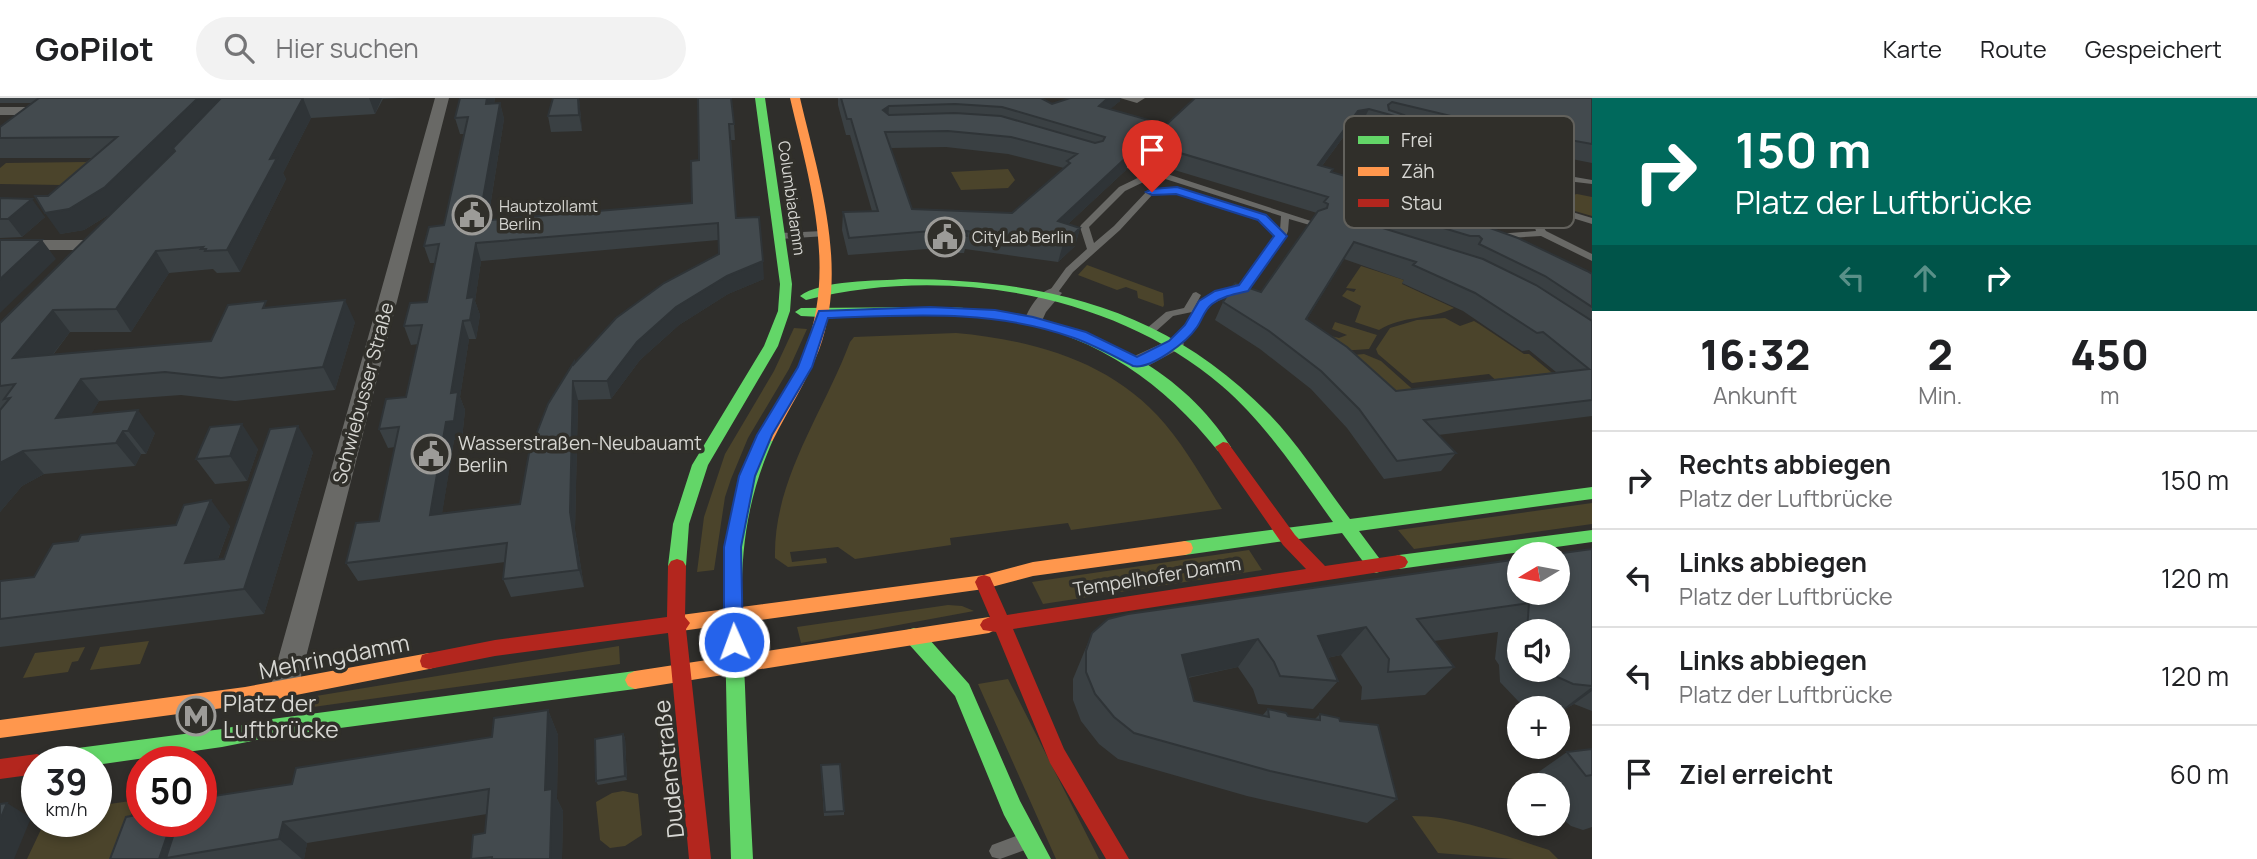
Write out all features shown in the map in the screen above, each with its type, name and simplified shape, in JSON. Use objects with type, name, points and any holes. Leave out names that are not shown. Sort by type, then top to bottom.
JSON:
[{"type":"main road","name":"Columbiadamm","points":[[761,98],[780,236],[785,307]]},
{"type":"main road","name":"Columbiadamm","points":[[795,98],[822,234],[827,289]]},
{"type":"main road","points":[[681,674],[676,625],[676,581],[681,524],[700,466],[771,346],[785,307],[827,289],[956,281],[1000,283],[1053,293],[1150,331],[1219,375],[1265,419],[1376,566]]},
{"type":"main road","points":[[742,859],[732,547],[747,476],[765,435],[805,367],[823,314],[827,289]]},
{"type":"main road","points":[[785,307],[823,314],[965,312],[1033,321],[1082,335],[1138,363],[1169,387],[1204,422],[1239,466],[1301,557],[1321,573]]},
{"type":"main road","name":"Tempelhofer Damm","points":[[676,625],[984,582],[1033,569],[1592,493]]},
{"type":"main road","name":"Tempelhofer Damm","points":[[681,674],[1321,573],[1592,536]]},
{"type":"main road","points":[[984,582],[1058,756],[1118,859]]},
{"type":"main road","name":"Mehringdamm","points":[[112,753],[222,738],[278,708],[495,648],[676,625]]},
{"type":"main road","points":[[914,636],[962,690],[1028,841],[1040,859]]},
{"type":"main road","name":"Mehringdamm","points":[[0,729],[681,674]]},
{"type":"main road","name":"Dudenstraße","points":[[681,674],[700,859]]},
{"type":"main road","points":[[0,769],[21,766]]},
{"type":"street","points":[[23,125],[56,101]]},
{"type":"street","name":"Schwiebusser Straße","points":[[278,708],[441,101]]},
{"type":"street","points":[[0,111],[43,111]]},
{"type":"street","points":[[0,245],[98,240],[71,265]]},
{"type":"street","points":[[1033,321],[1037,311],[1053,293]]},
{"type":"street","points":[[1138,363],[1174,344]]},
{"type":"lane","points":[[1124,98],[1137,102],[1141,98]]},
{"type":"lane","points":[[1130,166],[1313,223]]},
{"type":"lane","points":[[1091,248],[1084,227],[1122,189],[1155,173]]},
{"type":"lane","points":[[1574,179],[1592,182]]},
{"type":"lane","points":[[1053,293],[1061,279],[1091,248],[1105,239],[1152,192],[1177,190],[1262,217],[1281,236]]},
{"type":"lane","points":[[1150,331],[1170,314],[1188,310],[1201,296],[1243,288],[1284,231],[1285,215]]},
{"type":"lane","points":[[1574,216],[1592,221]]},
{"type":"lane","points":[[1540,228],[1542,233]]},
{"type":"lane","points":[[1486,238],[1542,233],[1592,258]]},
{"type":"lane","points":[[780,236],[822,234]]},
{"type":"lane","points":[[1174,344],[1191,327],[1201,296]]},
{"type":"lane","points":[[1170,314],[1175,298]]},
{"type":"lane","points":[[998,851],[1028,841]]},
{"type":"shaded area","points":[[108,157],[61,185],[0,184],[0,168],[6,163],[86,162],[92,158]]},
{"type":"shaded area","points":[[1008,169],[1015,180],[1008,188],[961,190],[951,172]]},
{"type":"shaded area","points":[[1574,195],[1592,197],[1592,216],[1574,211]]},
{"type":"shaded area","points":[[1087,265],[1163,293],[1163,307],[1138,298],[1137,291],[1126,287],[1117,290],[1078,275]]},
{"type":"shaded area","points":[[1361,266],[1404,280],[1402,284],[1454,308],[1397,322],[1379,330],[1355,322],[1361,306],[1342,296],[1347,290],[1354,292],[1356,289],[1346,288]]},
{"type":"shaded area","points":[[1445,318],[1460,326],[1474,321],[1524,354],[1529,354],[1562,381],[1504,388],[1489,374],[1412,383],[1378,354],[1376,349],[1390,328],[1417,320]]},
{"type":"shaded area","points":[[1335,322],[1377,335],[1369,349],[1340,351],[1327,335],[1339,338],[1347,335],[1332,329]]},
{"type":"shaded area","points":[[794,328],[807,329],[789,369],[748,438],[731,479],[725,497],[714,570],[697,572],[704,517],[725,454],[774,371]]},
{"type":"shaded area","points":[[956,333],[1014,341],[1043,349],[1097,370],[1121,385],[1165,424],[1222,509],[1071,530],[1068,523],[950,538],[951,545],[855,559],[838,547],[790,552],[792,562],[826,558],[827,563],[788,567],[775,558],[782,501],[791,474],[854,337]]},
{"type":"shaded area","points":[[1364,354],[1381,361],[1419,395],[1389,399],[1354,355]]},
{"type":"shaded area","points":[[1592,503],[1592,524],[1414,549],[1398,530]]},
{"type":"shaded area","points":[[1249,550],[1262,570],[1043,604],[1032,582]]},
{"type":"shaded area","points":[[948,605],[962,606],[974,611],[801,643],[797,627]]},
{"type":"shaded area","points":[[149,641],[140,664],[90,670],[100,647]]},
{"type":"shaded area","points":[[619,646],[620,664],[313,707],[316,696]]},
{"type":"shaded area","points":[[85,647],[78,661],[72,662],[68,672],[23,678],[35,653]]},
{"type":"shaded area","points":[[1008,679],[1099,859],[1056,859],[978,684]]},
{"type":"shaded area","points":[[623,791],[638,794],[642,835],[625,846],[610,848],[600,840],[596,802],[612,793]]},
{"type":"shaded area","points":[[126,802],[126,828],[114,859],[27,859],[37,837],[112,837],[112,804]]},
{"type":"shaded area","points":[[1412,816],[1447,819],[1482,828],[1549,850],[1558,859],[1514,859],[1438,853]]},
{"type":"building","points":[[39,98],[198,98],[105,187],[69,209],[45,213],[35,196],[48,196],[117,137],[0,138],[0,127]]},
{"type":"building","points":[[221,98],[303,98],[270,159],[277,158],[227,250],[205,251],[206,249],[201,249],[203,247],[156,251],[116,309],[53,310],[13,358],[211,341],[228,305],[266,301],[263,308],[345,300],[323,367],[221,378],[165,372],[81,379],[56,418],[138,410],[128,431],[123,431],[116,443],[23,451],[0,463],[0,410],[10,398],[4,399],[15,384],[0,386],[0,323],[175,151],[173,148]]},
{"type":"building","points":[[460,98],[487,98],[486,104],[500,103],[479,221],[692,203],[691,161],[699,160],[698,98],[731,98],[734,124],[729,124],[736,218],[759,217],[763,261],[727,276],[676,307],[637,342],[607,381],[573,381],[570,512],[579,570],[503,579],[507,543],[346,563],[356,523],[379,521],[399,427],[379,429],[386,399],[406,397],[422,325],[404,326],[410,303],[427,302],[439,244],[424,246],[429,227],[444,225],[468,117],[455,118]],"holes":[[[718,223],[719,254],[664,283],[616,318],[574,362],[548,404],[529,453],[520,504],[430,515],[446,422],[454,421],[458,392],[451,393],[463,321],[470,320],[474,297],[467,298],[476,243]]]},
{"type":"building","points":[[553,98],[578,98],[579,115],[548,116]]},
{"type":"building","points":[[841,98],[1041,98],[1052,104],[1070,98],[1108,98],[1099,106],[1166,125],[1195,98],[1592,98],[1592,144],[1574,141],[1574,116],[1451,116],[1392,102],[1388,105],[1389,110],[1403,116],[1369,109],[1358,111],[1354,116],[1344,116],[1344,130],[1318,165],[1344,176],[1344,228],[1383,228],[1483,259],[1536,285],[1592,321],[1592,400],[1424,420],[1456,453],[1397,461],[1359,409],[1321,371],[1269,331],[1223,302],[1235,283],[1261,292],[1318,211],[1327,208],[1328,204],[1324,202],[1328,197],[1143,142],[1139,146],[1130,145],[1131,153],[1058,221],[1080,228],[1063,244],[966,231],[967,236],[943,235],[942,230],[849,238],[843,212],[878,211],[851,119],[847,119]],"holes":[[[955,104],[1002,107],[1105,137],[1103,141],[1095,143],[1001,116],[955,113],[889,115],[883,110],[889,106]],[[948,131],[1011,137],[1077,154],[1012,213],[912,209],[885,132]],[[1354,242],[1416,262],[1413,265],[1475,293],[1537,333],[1543,332],[1589,369],[1396,391],[1347,347],[1306,319]]]},
{"type":"building","points":[[0,198],[32,199],[8,219],[0,219]]},
{"type":"building","points":[[1443,228],[1490,228],[1518,238],[1592,274],[1592,307],[1545,276],[1479,244],[1482,239],[1479,236]]},
{"type":"building","points":[[0,240],[42,240],[0,279]]},
{"type":"building","points":[[242,424],[230,456],[196,459],[210,427]]},
{"type":"building","points":[[298,426],[244,589],[0,619],[0,581],[34,577],[53,544],[78,541],[81,535],[176,525],[184,505],[211,500],[185,563],[224,559],[270,429]]},
{"type":"building","points":[[1592,549],[1592,686],[1569,682],[1570,619],[1528,619],[1529,606],[1570,606],[1570,552]]},
{"type":"building","points":[[1507,561],[1508,606],[1417,619],[1454,667],[1388,672],[1389,659],[1366,627],[1318,636],[1338,681],[1280,676],[1258,639],[1182,655],[1194,701],[1269,717],[1268,709],[1286,713],[1288,716],[1320,720],[1320,714],[1339,718],[1340,721],[1378,725],[1397,799],[1270,771],[1134,733],[1114,717],[1095,694],[1086,672],[1086,651],[1092,633],[1108,619]]},
{"type":"building","points":[[548,710],[545,790],[552,789],[550,859],[471,859],[473,835],[485,833],[489,789],[283,822],[279,839],[166,858],[173,837],[217,837],[217,796],[292,784],[296,768],[492,737],[494,718]]},
{"type":"building","points":[[623,734],[625,776],[596,781],[595,739]]},
{"type":"building","points":[[1592,749],[1592,775],[1586,776],[1570,756],[1570,752]]},
{"type":"building","points":[[840,764],[844,811],[825,812],[821,765]]},
{"type":"building","points":[[7,803],[0,820],[0,804]]},
{"type":"building","points":[[126,817],[126,837],[167,837],[159,859],[110,859]]},
{"type":"traffic: fast","points":[[677,566],[681,524],[700,465],[771,346],[784,311],[786,284],[760,98]]},
{"type":"traffic: fast","points":[[806,296],[868,285],[956,283],[1006,288],[1054,297],[1100,310],[1145,329],[1187,353],[1227,383],[1264,418],[1376,566]]},
{"type":"traffic: fast","points":[[801,312],[962,311],[1000,314],[1074,333],[1109,348],[1141,367],[1171,390],[1199,417],[1223,447]]},
{"type":"traffic: fast","points":[[742,859],[733,614],[734,556],[742,499],[765,440]]},
{"type":"traffic: fast","points":[[1185,548],[1592,493]]},
{"type":"traffic: fast","points":[[1399,562],[1592,536]]},
{"type":"traffic: fast","points":[[914,636],[962,690],[1012,808],[1040,859]]},
{"type":"traffic: fast","points":[[112,753],[222,738],[272,728],[635,680]]},
{"type":"traffic: slow","points":[[765,440],[807,363],[817,335],[826,276],[821,216],[795,98]]},
{"type":"traffic: slow","points":[[681,623],[984,582],[1033,569],[1185,548]]},
{"type":"traffic: slow","points":[[635,680],[989,625]]},
{"type":"traffic: slow","points":[[0,729],[245,696],[429,661]]},
{"type":"traffic: jam","points":[[1223,447],[1289,540],[1321,573]]},
{"type":"traffic: jam","points":[[989,625],[1399,562]]},
{"type":"traffic: jam","points":[[677,566],[676,625],[700,859]]},
{"type":"traffic: jam","points":[[984,582],[1057,756],[1118,859]]},
{"type":"traffic: jam","points":[[429,661],[495,648],[681,623]]},
{"type":"traffic: jam","points":[[0,769],[21,766]]},
{"type":"place","name":"Hauptzollamt Berlin","points":[[472,215]]},
{"type":"place","name":"CityLab Berlin","points":[[945,237]]},
{"type":"place","name":"Wasserstraßen-Neubauamt Berlin","points":[[431,454]]},
{"type":"place","name":"Platz der Luftbrücke","points":[[196,716]]},
{"type":"route","points":[[734,642],[732,547],[738,509],[747,476],[765,435],[805,367],[823,314],[930,311],[995,314],[1033,321],[1082,335],[1138,363],[1174,344],[1191,327],[1203,304],[1220,294],[1243,288],[1281,236],[1262,217],[1177,190],[1152,192]]}]
